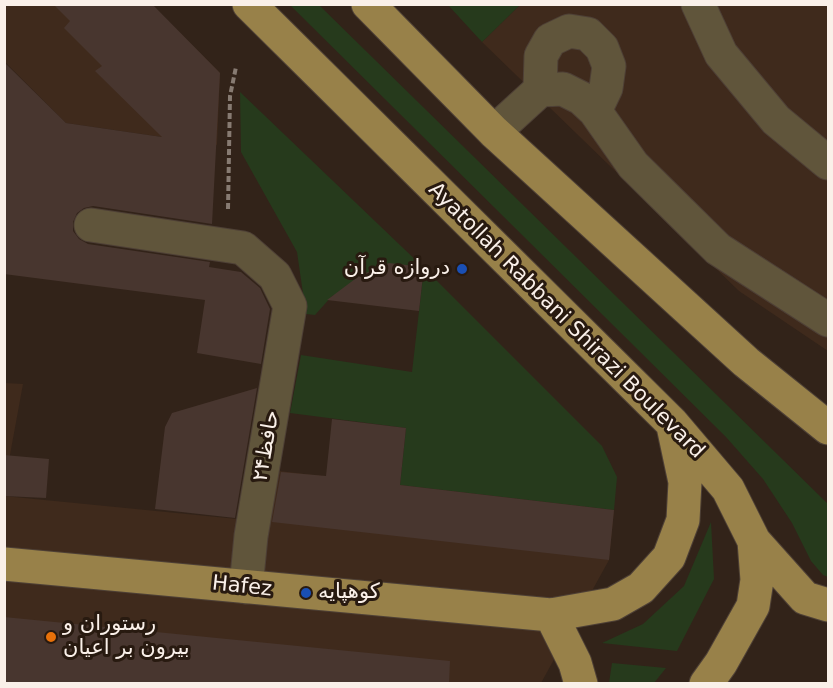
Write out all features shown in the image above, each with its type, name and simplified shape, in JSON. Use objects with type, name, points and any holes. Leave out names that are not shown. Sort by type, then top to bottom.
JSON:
[{"type":"main road","name":"Ayatollah Rabbani Shirazi Boulevard","points":[[249,4],[672,423],[728,489],[754,541],[757,580],[753,606],[721,663],[706,684]]},
{"type":"main road","points":[[368,4],[494,132],[746,362],[828,429]]},
{"type":"main road","name":"Hafez","points":[[4,564],[551,615],[613,604],[641,588],[669,557],[683,520],[685,482],[672,423]]},
{"type":"main road","points":[[754,541],[805,598],[828,605]]},
{"type":"main road","points":[[551,615],[574,663],[580,684]]},
{"type":"street","points":[[698,4],[721,54],[769,112],[828,163]]},
{"type":"street","points":[[540,90],[541,56],[550,40],[568,31],[588,34],[603,48],[609,66],[606,88],[595,111]]},
{"type":"street","points":[[494,132],[540,90],[563,89],[581,98],[595,111],[633,165],[718,249],[828,320]]},
{"type":"street","points":[[90,225],[228,245]]},
{"type":"street","name":"حافظ۲۴","points":[[228,245],[243,248],[275,276],[290,306],[251,537],[246,586]]},
{"type":"path","points":[[228,245],[230,96],[236,67]]},
{"type":"shaded area","points":[[4,5],[152,5],[220,73],[217,145],[66,123],[5,62]]},
{"type":"shaded area","points":[[520,5],[828,5],[828,351],[739,291],[482,42]]},
{"type":"shaded area","points":[[5,383],[23,384],[5,482]]},
{"type":"shaded area","points":[[279,471],[614,510],[609,560],[541,683],[5,684],[4,496],[237,519]]},
{"type":"green space","points":[[290,5],[319,5],[828,504],[828,577],[823,575],[811,561],[792,523],[763,479],[726,437]]},
{"type":"green space","points":[[448,5],[520,5],[482,42]]},
{"type":"green space","points":[[240,92],[424,268],[332,296],[315,315],[306,314],[297,252],[241,152]]},
{"type":"green space","points":[[424,268],[602,446],[617,477],[614,510],[400,485],[406,428],[290,413],[301,355],[412,372]]},
{"type":"green space","points":[[711,522],[714,579],[677,651],[602,643],[643,624],[684,586]]},
{"type":"green space","points":[[612,663],[666,668],[654,683],[609,683]]},
{"type":"building","points":[[53,4],[152,4],[220,73],[212,224],[93,206],[77,213],[73,222],[73,231],[79,239],[88,244],[210,262],[209,267],[241,272],[260,288],[270,309],[261,364],[197,353],[205,300],[4,274],[4,62],[66,123],[162,137],[95,71],[102,66],[64,28],[70,21]]},
{"type":"building","points":[[389,263],[424,267],[419,311],[327,300],[359,276]]},
{"type":"building","points":[[257,388],[235,518],[155,509],[165,427],[172,413]]},
{"type":"building","points":[[332,419],[406,428],[400,485],[614,510],[609,560],[272,522],[281,472],[326,476]]},
{"type":"building","points":[[4,455],[49,459],[46,498],[4,496]]},
{"type":"building","points":[[4,617],[450,661],[449,684],[4,684]]},
{"type":"place","name":"دروازه قرآن","points":[[462,269]]},
{"type":"place","name":"کوهپایه","points":[[306,593]]},
{"type":"place","name":"رستوران و بیرون بر اعيان","points":[[51,637]]}]
